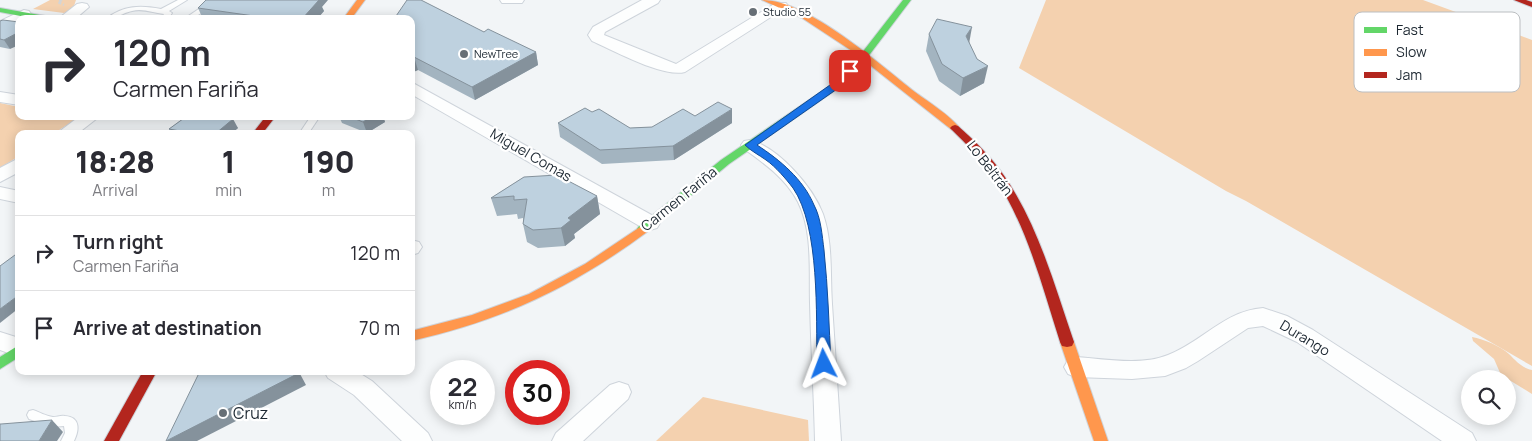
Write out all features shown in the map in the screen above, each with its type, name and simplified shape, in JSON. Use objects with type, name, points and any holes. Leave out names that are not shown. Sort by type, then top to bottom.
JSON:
[{"type":"street","points":[[350,15],[361,0]]},
{"type":"street","points":[[507,0],[517,0]]},
{"type":"street","points":[[653,0],[598,30],[597,38],[668,68],[679,69],[781,6]]},
{"type":"street","name":"Lo Beltrán","points":[[766,0],[805,16],[864,56],[966,137],[1009,189],[1024,219],[1101,441]]},
{"type":"street","name":"Carmen Fariña","points":[[415,335],[476,320],[544,293],[589,268],[650,223],[712,172],[833,87],[864,56],[907,0]]},
{"type":"street","points":[[1518,0],[1532,5]]},
{"type":"street","points":[[72,15],[83,9]]},
{"type":"street","points":[[0,10],[29,15]]},
{"type":"street","points":[[0,27],[15,19]]},
{"type":"street","name":"Miguel Comas","points":[[415,89],[650,223]]},
{"type":"street","points":[[0,97],[15,99]]},
{"type":"street","points":[[71,130],[86,120]]},
{"type":"street","points":[[260,130],[268,120]]},
{"type":"street","points":[[750,145],[772,160],[796,184],[809,205],[816,230],[820,268],[828,441]]},
{"type":"street","points":[[0,176],[15,167]]},
{"type":"street","points":[[0,192],[15,196]]},
{"type":"street","name":"Durango","points":[[1076,367],[1164,367],[1182,361],[1250,316],[1265,317],[1305,336],[1463,441]]},
{"type":"street","points":[[0,341],[15,347]]},
{"type":"street","points":[[0,364],[15,352]]},
{"type":"street","points":[[112,441],[148,375]]},
{"type":"street","points":[[348,375],[362,380],[419,441]]},
{"type":"street","points":[[565,441],[619,392]]},
{"type":"lane","points":[[116,15],[126,9],[135,7],[163,15],[183,0]]},
{"type":"lane","points":[[193,15],[217,0]]},
{"type":"lane","points":[[33,415],[52,422],[66,421],[72,425],[71,434],[67,441]]},
{"type":"shaded area","points":[[50,0],[76,0],[73,9],[64,13],[33,9]]},
{"type":"shaded area","points":[[1046,0],[1423,0],[1456,12],[1354,12],[1354,92],[1520,92],[1520,36],[1532,40],[1532,366],[1226,191],[1019,68]]},
{"type":"shaded area","points":[[0,103],[15,106],[15,120],[74,120],[59,130],[15,130],[15,159],[0,168]]},
{"type":"shaded area","points":[[1472,337],[1482,339],[1497,346],[1522,366],[1532,370],[1532,394],[1516,384],[1516,370],[1499,370],[1494,359],[1473,341]]},
{"type":"shaded area","points":[[703,397],[808,420],[809,441],[656,441]]},
{"type":"building","points":[[206,0],[319,0],[306,15],[247,15],[198,8]]},
{"type":"building","name":"NewTree","points":[[407,0],[421,0],[484,32],[488,29],[536,52],[472,87],[415,58],[415,15],[397,15]]},
{"type":"building","points":[[937,19],[972,27],[966,36],[977,59],[988,66],[963,78],[942,64],[929,34]]},
{"type":"building","points":[[0,21],[15,22],[15,34],[4,40],[0,39]]},
{"type":"building","points":[[718,102],[732,109],[673,146],[600,150],[558,123],[585,108],[592,112],[599,109],[630,128],[652,127],[683,109],[695,116]]},
{"type":"building","points":[[181,120],[232,120],[220,130],[169,129]]},
{"type":"building","points":[[557,175],[597,196],[568,218],[571,220],[561,228],[533,230],[523,224],[527,199],[514,200],[514,196],[491,198],[524,177]]},
{"type":"building","points":[[15,255],[15,298],[0,309],[0,266]]},
{"type":"building","points":[[198,375],[295,375],[166,441]]},
{"type":"building","points":[[52,420],[39,441],[0,441],[0,424]]},
{"type":"traffic: fast","points":[[643,229],[725,162],[834,87],[864,56],[907,0]]},
{"type":"traffic: fast","points":[[0,10],[28,15]]},
{"type":"traffic: fast","points":[[0,364],[15,353]]},
{"type":"traffic: slow","points":[[350,15],[361,0]]},
{"type":"traffic: slow","points":[[766,0],[805,16],[855,49],[955,128]]},
{"type":"traffic: slow","points":[[415,335],[475,320],[533,297],[589,267],[643,229]]},
{"type":"traffic: slow","points":[[1067,342],[1101,441]]},
{"type":"traffic: jam","points":[[1518,0],[1532,5]]},
{"type":"traffic: jam","points":[[260,130],[268,120]]},
{"type":"traffic: jam","points":[[955,128],[978,150],[997,173],[1013,199],[1037,255],[1067,342]]},
{"type":"traffic: jam","points":[[111,441],[148,375]]},
{"type":"place","name":"Studio 55","points":[[753,12]]},
{"type":"place","name":"NewTree","points":[[464,54]]},
{"type":"place","name":"Cruz","points":[[223,413]]},
{"type":"route","points":[[824,364],[820,268],[816,230],[809,205],[796,184],[772,160],[750,145],[833,87],[850,71]]}]
